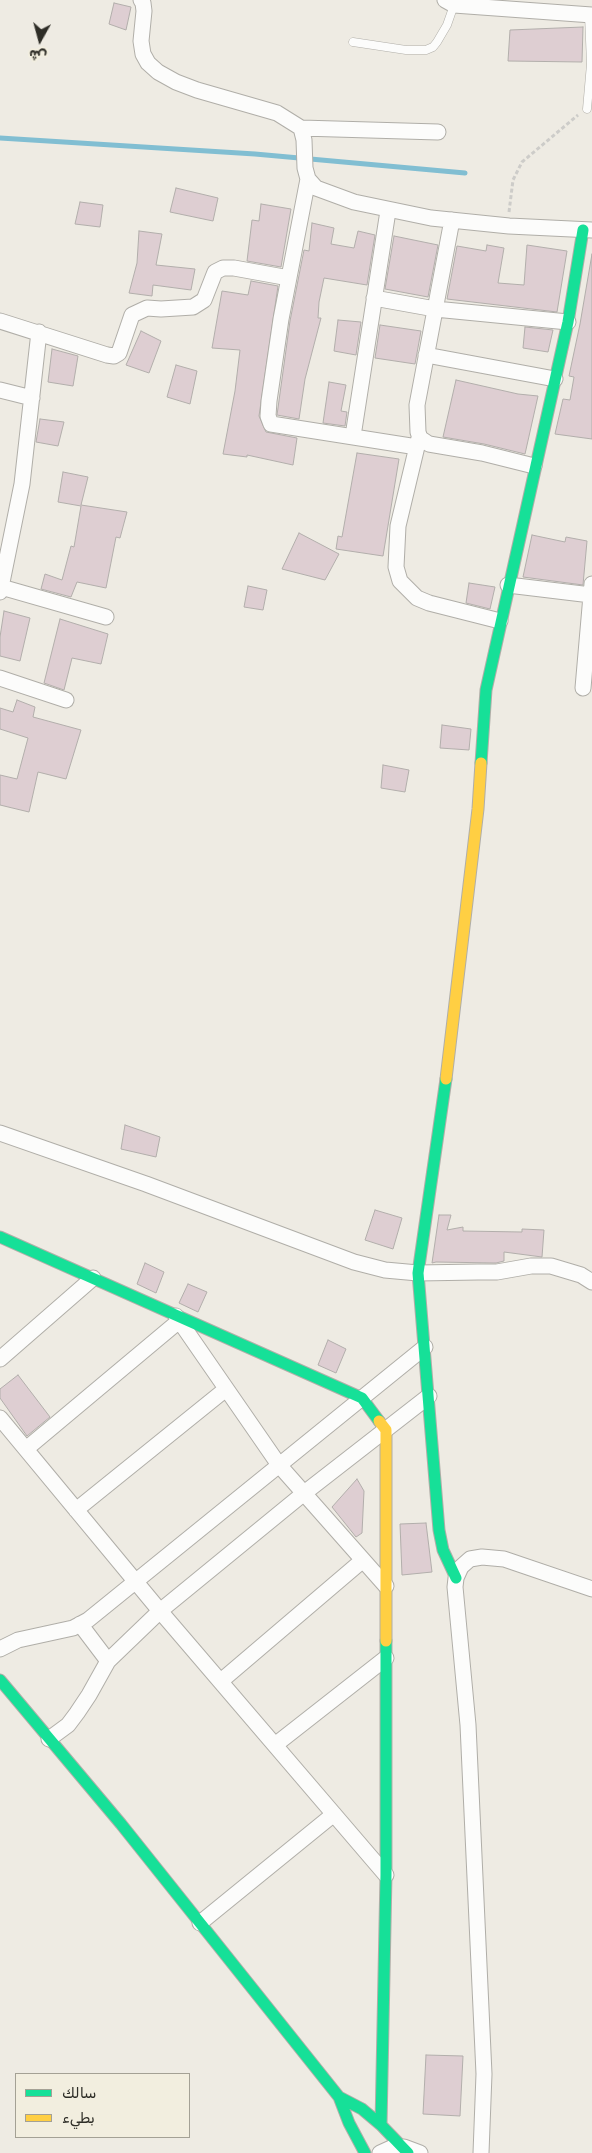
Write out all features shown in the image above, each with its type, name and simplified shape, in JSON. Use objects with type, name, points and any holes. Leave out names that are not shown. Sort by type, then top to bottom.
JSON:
[{"type":"street","points":[[140,0],[143,3],[144,11],[141,41],[143,54],[148,64],[158,72],[197,90],[277,113],[301,128],[438,132]]},
{"type":"street","points":[[450,2],[591,15]]},
{"type":"street","points":[[301,128],[308,179],[289,278],[269,401],[268,416],[271,424],[353,436],[418,442],[482,453],[534,466]]},
{"type":"street","points":[[308,179],[316,188],[326,192],[388,210],[452,220],[509,226],[587,230],[486,690],[478,809],[451,1047],[418,1273],[426,1347],[439,1530],[443,1550],[456,1578]]},
{"type":"street","points":[[353,436],[388,210]]},
{"type":"street","points":[[452,220],[417,404],[418,442],[398,526],[396,567],[400,581],[417,598],[429,603],[500,621]]},
{"type":"street","points":[[0,321],[114,356],[120,353],[132,316],[147,308],[193,307],[204,300],[215,272],[223,268],[234,268],[289,278]]},
{"type":"street","points":[[374,298],[435,309],[568,322]]},
{"type":"street","points":[[39,332],[22,484],[0,590],[106,617]]},
{"type":"street","points":[[426,355],[555,379]]},
{"type":"street","points":[[0,390],[32,398]]},
{"type":"street","points":[[508,585],[592,589],[583,688]]},
{"type":"street","points":[[0,678],[66,700]]},
{"type":"street","points":[[0,1133],[146,1184],[354,1262],[385,1270],[418,1273],[497,1272],[531,1266],[551,1266],[582,1275],[592,1282]]},
{"type":"street","points":[[0,1238],[362,1398],[386,1430],[386,1875],[381,2125]]},
{"type":"street","points":[[0,1359],[93,1278]]},
{"type":"street","points":[[176,1317],[278,1466],[386,1586]]},
{"type":"street","points":[[26,1450],[176,1317]]},
{"type":"street","points":[[0,1649],[18,1640],[73,1628],[88,1620],[426,1347]]},
{"type":"street","points":[[76,1510],[226,1389]]},
{"type":"street","points":[[49,1739],[68,1725],[90,1695],[108,1661],[160,1611],[303,1494],[430,1396]]},
{"type":"street","points":[[0,1418],[160,1611],[386,1875]]},
{"type":"street","points":[[481,2153],[484,2054],[468,1725],[455,1587],[456,1578],[460,1567],[470,1559],[482,1557],[504,1559],[592,1589]]},
{"type":"street","points":[[220,1681],[363,1560]]},
{"type":"street","points":[[80,1624],[108,1661]]},
{"type":"street","points":[[275,1745],[386,1658]]},
{"type":"street","points":[[0,1680],[200,1923],[339,2097],[349,2123],[365,2153]]},
{"type":"street","points":[[200,1923],[334,1814]]},
{"type":"street","points":[[339,2097],[362,2109],[406,2150]]},
{"type":"street","points":[[380,2153],[391,2148],[420,2153]]},
{"type":"lane","points":[[353,42],[406,50],[426,50],[433,47],[447,25],[450,2]]},
{"type":"lane","points":[[587,109],[591,64],[591,15]]},
{"type":"path","points":[[509,226],[510,197],[516,171],[531,153],[561,130],[569,121],[587,109]]},
{"type":"building","points":[[114,3],[131,7],[126,30],[109,24]]},
{"type":"building","points":[[583,27],[582,62],[508,61],[510,30]]},
{"type":"building","points":[[176,188],[218,198],[213,221],[170,212]]},
{"type":"building","points":[[80,202],[103,205],[100,227],[75,224]]},
{"type":"building","points":[[261,204],[291,209],[281,267],[247,261],[252,220],[259,221]]},
{"type":"building","points":[[312,223],[334,228],[331,244],[354,248],[358,231],[375,235],[367,285],[324,278],[319,302],[318,318],[321,318],[305,379],[299,419],[277,415],[290,321],[304,250],[309,251]]},
{"type":"building","points":[[139,231],[162,234],[156,265],[195,269],[191,290],[153,285],[152,296],[129,293],[137,263]]},
{"type":"building","points":[[394,236],[438,245],[428,297],[385,289]]},
{"type":"building","points":[[487,245],[504,248],[498,283],[524,285],[527,245],[567,251],[557,312],[447,299],[457,246],[486,251]]},
{"type":"building","points":[[592,254],[592,439],[555,434],[563,399],[570,400],[574,377],[569,376]]},
{"type":"building","points":[[251,281],[278,286],[259,416],[266,432],[297,438],[293,465],[247,455],[247,457],[223,454],[235,391],[240,350],[212,348],[222,291],[248,295]]},
{"type":"building","points":[[338,320],[361,322],[356,355],[334,351]]},
{"type":"building","points":[[380,325],[421,331],[415,364],[375,358]]},
{"type":"building","points":[[525,327],[553,330],[548,352],[523,348]]},
{"type":"building","points":[[141,331],[161,341],[149,373],[126,365]]},
{"type":"building","points":[[52,349],[78,356],[73,386],[48,382]]},
{"type":"building","points":[[176,365],[197,371],[190,404],[167,397]]},
{"type":"building","points":[[456,380],[518,394],[538,396],[525,454],[443,437]]},
{"type":"building","points":[[329,382],[346,385],[341,411],[347,412],[345,426],[323,423]]},
{"type":"building","points":[[40,419],[64,422],[58,446],[36,442]]},
{"type":"building","points":[[357,453],[399,459],[383,556],[336,549],[338,536],[342,537]]},
{"type":"building","points":[[63,472],[88,477],[81,505],[127,512],[120,538],[116,537],[106,588],[77,582],[71,597],[41,589],[45,574],[62,580],[71,546],[74,547],[81,506],[58,502]]},
{"type":"building","points":[[299,533],[339,554],[325,580],[282,569]]},
{"type":"building","points":[[532,535],[565,542],[566,537],[587,541],[583,585],[523,577]]},
{"type":"building","points":[[469,583],[495,587],[490,609],[466,603]]},
{"type":"building","points":[[248,586],[267,590],[263,610],[244,607]]},
{"type":"building","points":[[4,611],[30,618],[20,661],[0,656],[0,637]]},
{"type":"building","points":[[60,619],[108,634],[101,664],[72,658],[64,690],[44,683]]},
{"type":"building","points":[[17,700],[35,707],[33,717],[81,730],[66,779],[38,772],[29,812],[0,805],[0,775],[17,779],[28,738],[0,729],[0,708],[13,712]]},
{"type":"building","points":[[442,725],[471,729],[469,750],[440,748]]},
{"type":"building","points":[[383,765],[409,770],[405,792],[381,788]]},
{"type":"building","points":[[125,1125],[160,1137],[156,1157],[121,1149]]},
{"type":"building","points":[[375,1210],[402,1218],[393,1249],[365,1240]]},
{"type":"building","points":[[439,1215],[451,1215],[447,1230],[463,1227],[463,1231],[522,1232],[522,1229],[544,1230],[542,1257],[504,1252],[504,1261],[496,1263],[432,1263]]},
{"type":"building","points":[[145,1263],[164,1272],[156,1293],[137,1284]]},
{"type":"building","points":[[188,1284],[207,1292],[198,1312],[179,1303]]},
{"type":"building","points":[[328,1340],[346,1349],[336,1373],[318,1365]]},
{"type":"building","points":[[18,1375],[50,1417],[27,1436],[0,1398],[0,1389]]},
{"type":"building","points":[[357,1479],[364,1491],[362,1533],[356,1537],[332,1507]]},
{"type":"building","points":[[426,1523],[432,1572],[402,1575],[400,1524]]},
{"type":"building","points":[[426,2055],[463,2056],[460,2116],[423,2114]]},
{"type":"waterway","points":[[0,138],[255,154],[465,173]]},
{"type":"traffic: fast","points":[[481,763],[486,690],[568,322],[583,230]]},
{"type":"traffic: fast","points":[[446,1079],[418,1273],[439,1530],[443,1550],[456,1578]]},
{"type":"traffic: fast","points":[[0,1237],[362,1398],[379,1421]]},
{"type":"traffic: fast","points":[[381,2125],[386,1875],[386,1641]]},
{"type":"traffic: fast","points":[[0,1680],[121,1824],[339,2097],[349,2123],[365,2153]]},
{"type":"traffic: fast","points":[[339,2097],[362,2109],[381,2125],[408,2153]]},
{"type":"traffic: slow","points":[[446,1079],[478,809],[481,763]]},
{"type":"traffic: slow","points":[[379,1421],[386,1430],[386,1641]]}]
